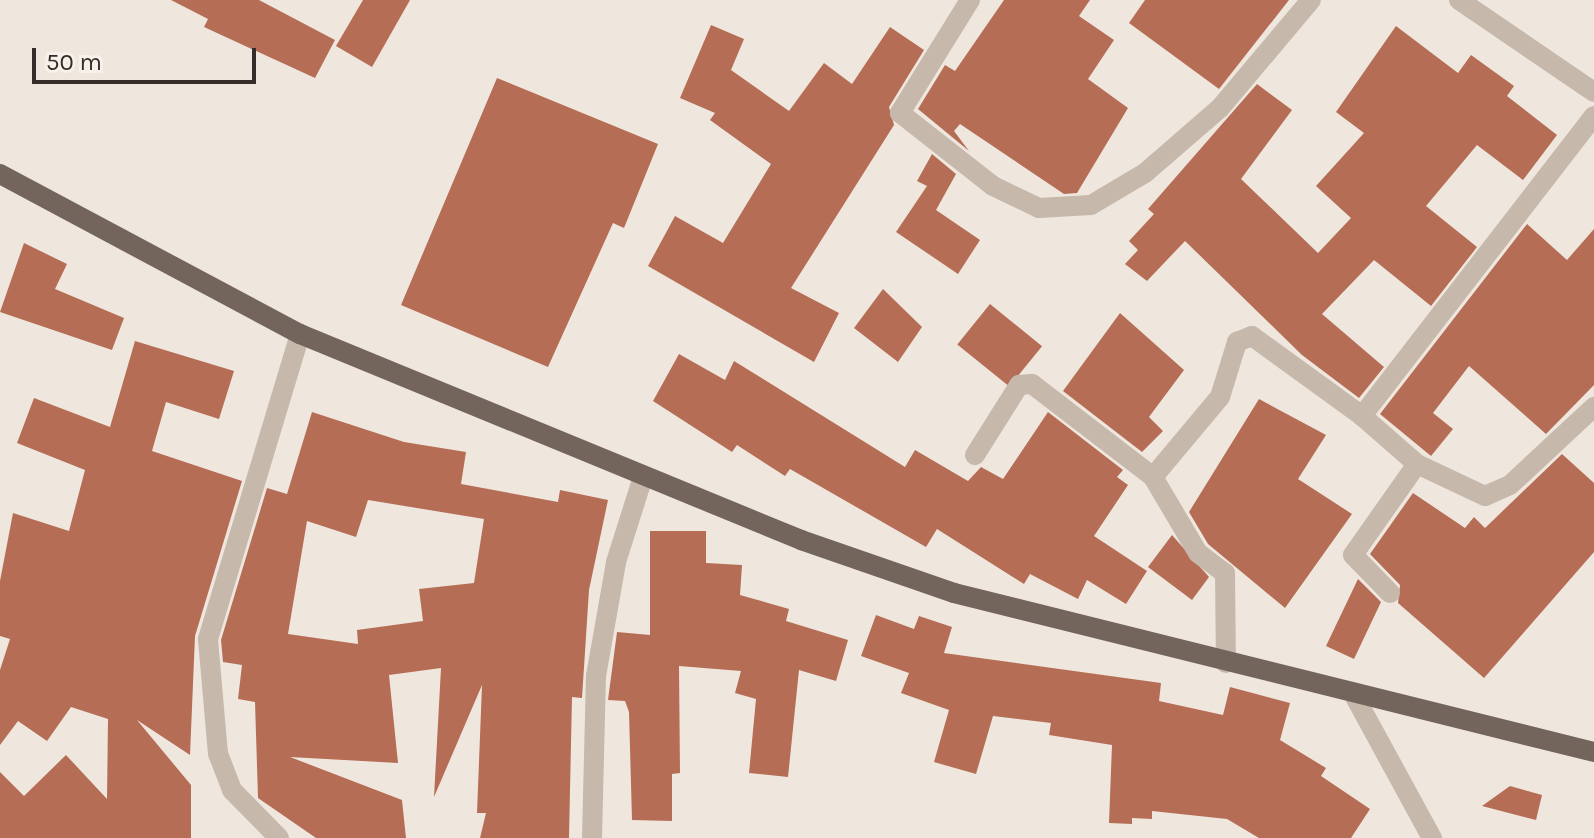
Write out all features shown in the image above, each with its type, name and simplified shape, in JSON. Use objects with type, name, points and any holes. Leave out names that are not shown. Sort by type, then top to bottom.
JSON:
[{"type":"main road","points":[[0,174],[300,334],[642,480],[954,593],[1355,697],[1594,752]]},
{"type":"street","points":[[970,0],[900,113],[993,186],[1039,208],[1091,205],[1145,173],[1220,108],[1311,0]]},
{"type":"street","points":[[1459,0],[1594,92]]},
{"type":"street","points":[[1362,416],[1594,116]]},
{"type":"street","points":[[279,838],[232,790],[218,754],[208,639],[300,334]]},
{"type":"street","points":[[1153,477],[1220,397],[1237,342],[1252,336],[1362,416],[1417,464],[1485,496],[1510,485],[1590,420]]},
{"type":"street","points":[[975,455],[1019,385],[1032,384],[1153,477],[1198,553],[1225,573],[1226,663]]},
{"type":"street","points":[[1390,593],[1353,555],[1417,464]]},
{"type":"street","points":[[592,838],[596,676],[616,562],[642,480]]},
{"type":"street","points":[[1355,697],[1432,838]]},
{"type":"building","points":[[171,0],[259,0],[335,40],[315,78],[204,27],[208,19]]},
{"type":"building","points":[[363,0],[410,0],[372,67],[336,46]]},
{"type":"building","points":[[1004,0],[1090,0],[1079,16],[1114,40],[1088,79],[1128,108],[1077,193],[1064,194],[960,124],[954,131],[969,151],[918,109],[945,65],[955,71]]},
{"type":"building","points":[[1145,0],[1289,0],[1219,89],[1129,23]]},
{"type":"building","points":[[711,25],[744,39],[731,70],[789,111],[824,63],[852,84],[890,27],[924,50],[889,107],[894,125],[791,288],[839,313],[814,362],[648,266],[675,216],[723,243],[771,164],[710,120],[715,113],[680,98]]},
{"type":"building","points":[[1396,26],[1458,73],[1471,55],[1514,86],[1507,96],[1557,135],[1523,180],[1477,145],[1426,206],[1477,247],[1431,306],[1374,260],[1322,314],[1384,367],[1359,398],[1302,355],[1185,241],[1147,281],[1125,264],[1138,250],[1129,241],[1154,214],[1148,209],[1257,84],[1292,110],[1241,179],[1318,253],[1351,218],[1316,186],[1364,133],[1336,112]]},
{"type":"building","points":[[497,78],[658,144],[624,228],[613,223],[548,367],[401,305]]},
{"type":"building","points":[[932,154],[956,174],[936,210],[980,240],[958,274],[896,232],[927,186],[917,181]]},
{"type":"building","points":[[1527,224],[1567,260],[1594,229],[1594,385],[1546,434],[1469,366],[1433,413],[1453,429],[1431,456],[1380,414]]},
{"type":"building","points":[[24,243],[67,264],[55,289],[124,318],[112,350],[0,312]]},
{"type":"building","points":[[883,289],[922,327],[898,362],[854,328]]},
{"type":"building","points":[[990,304],[1042,346],[1009,387],[957,344]]},
{"type":"building","points":[[1120,313],[1184,370],[1149,417],[1163,431],[1142,452],[1063,391]]},
{"type":"building","points":[[135,341],[234,371],[219,419],[166,402],[152,451],[242,481],[195,636],[190,755],[137,720],[191,785],[191,838],[0,838],[0,772],[24,796],[66,755],[107,799],[108,719],[71,707],[47,741],[18,721],[0,745],[0,670],[10,639],[0,636],[0,581],[13,513],[69,531],[85,470],[17,443],[34,398],[110,427]]},
{"type":"building","points":[[679,354],[725,380],[734,361],[905,467],[915,450],[968,481],[981,467],[1003,479],[1048,412],[1123,470],[1117,477],[1128,485],[1094,536],[1147,571],[1126,604],[1087,580],[1078,599],[1030,574],[1024,584],[937,529],[926,547],[790,469],[785,476],[737,445],[732,452],[653,401]]},
{"type":"building","points":[[1259,399],[1326,435],[1298,479],[1352,514],[1285,608],[1208,544],[1189,512]]},
{"type":"building","points":[[312,412],[404,442],[466,452],[461,484],[558,502],[560,490],[608,500],[589,590],[582,698],[572,697],[569,838],[480,838],[486,813],[477,813],[482,685],[434,797],[441,668],[389,675],[398,763],[290,757],[402,800],[406,838],[316,838],[258,798],[255,702],[238,699],[242,665],[223,662],[221,640],[267,488],[287,494]],"holes":[[[368,500],[484,519],[474,583],[419,589],[423,621],[357,630],[358,644],[288,634],[307,521],[356,537]]]},
{"type":"building","points":[[1562,454],[1594,483],[1594,552],[1484,678],[1398,603],[1400,585],[1370,554],[1413,493],[1465,528],[1474,517],[1485,528]]},
{"type":"building","points":[[650,531],[706,531],[706,563],[742,565],[740,595],[789,609],[786,621],[848,640],[836,681],[799,670],[788,777],[749,773],[756,699],[735,693],[741,671],[679,666],[680,773],[672,774],[672,821],[632,820],[629,712],[625,701],[608,700],[617,632],[650,635]]},
{"type":"building","points":[[1172,535],[1209,577],[1192,600],[1148,567]]},
{"type":"building","points":[[1358,579],[1381,602],[1354,659],[1326,646]]},
{"type":"building","points":[[876,615],[914,629],[919,616],[952,627],[944,653],[1161,683],[1159,701],[1223,715],[1230,687],[1290,703],[1280,740],[1326,768],[1321,776],[1370,809],[1351,838],[1259,838],[1227,819],[1152,811],[1152,819],[1132,818],[1132,824],[1109,823],[1112,745],[1049,735],[1051,723],[993,716],[976,774],[934,762],[949,710],[901,693],[909,673],[861,656]]},
{"type":"building","points":[[1510,786],[1542,795],[1536,820],[1482,806]]}]
